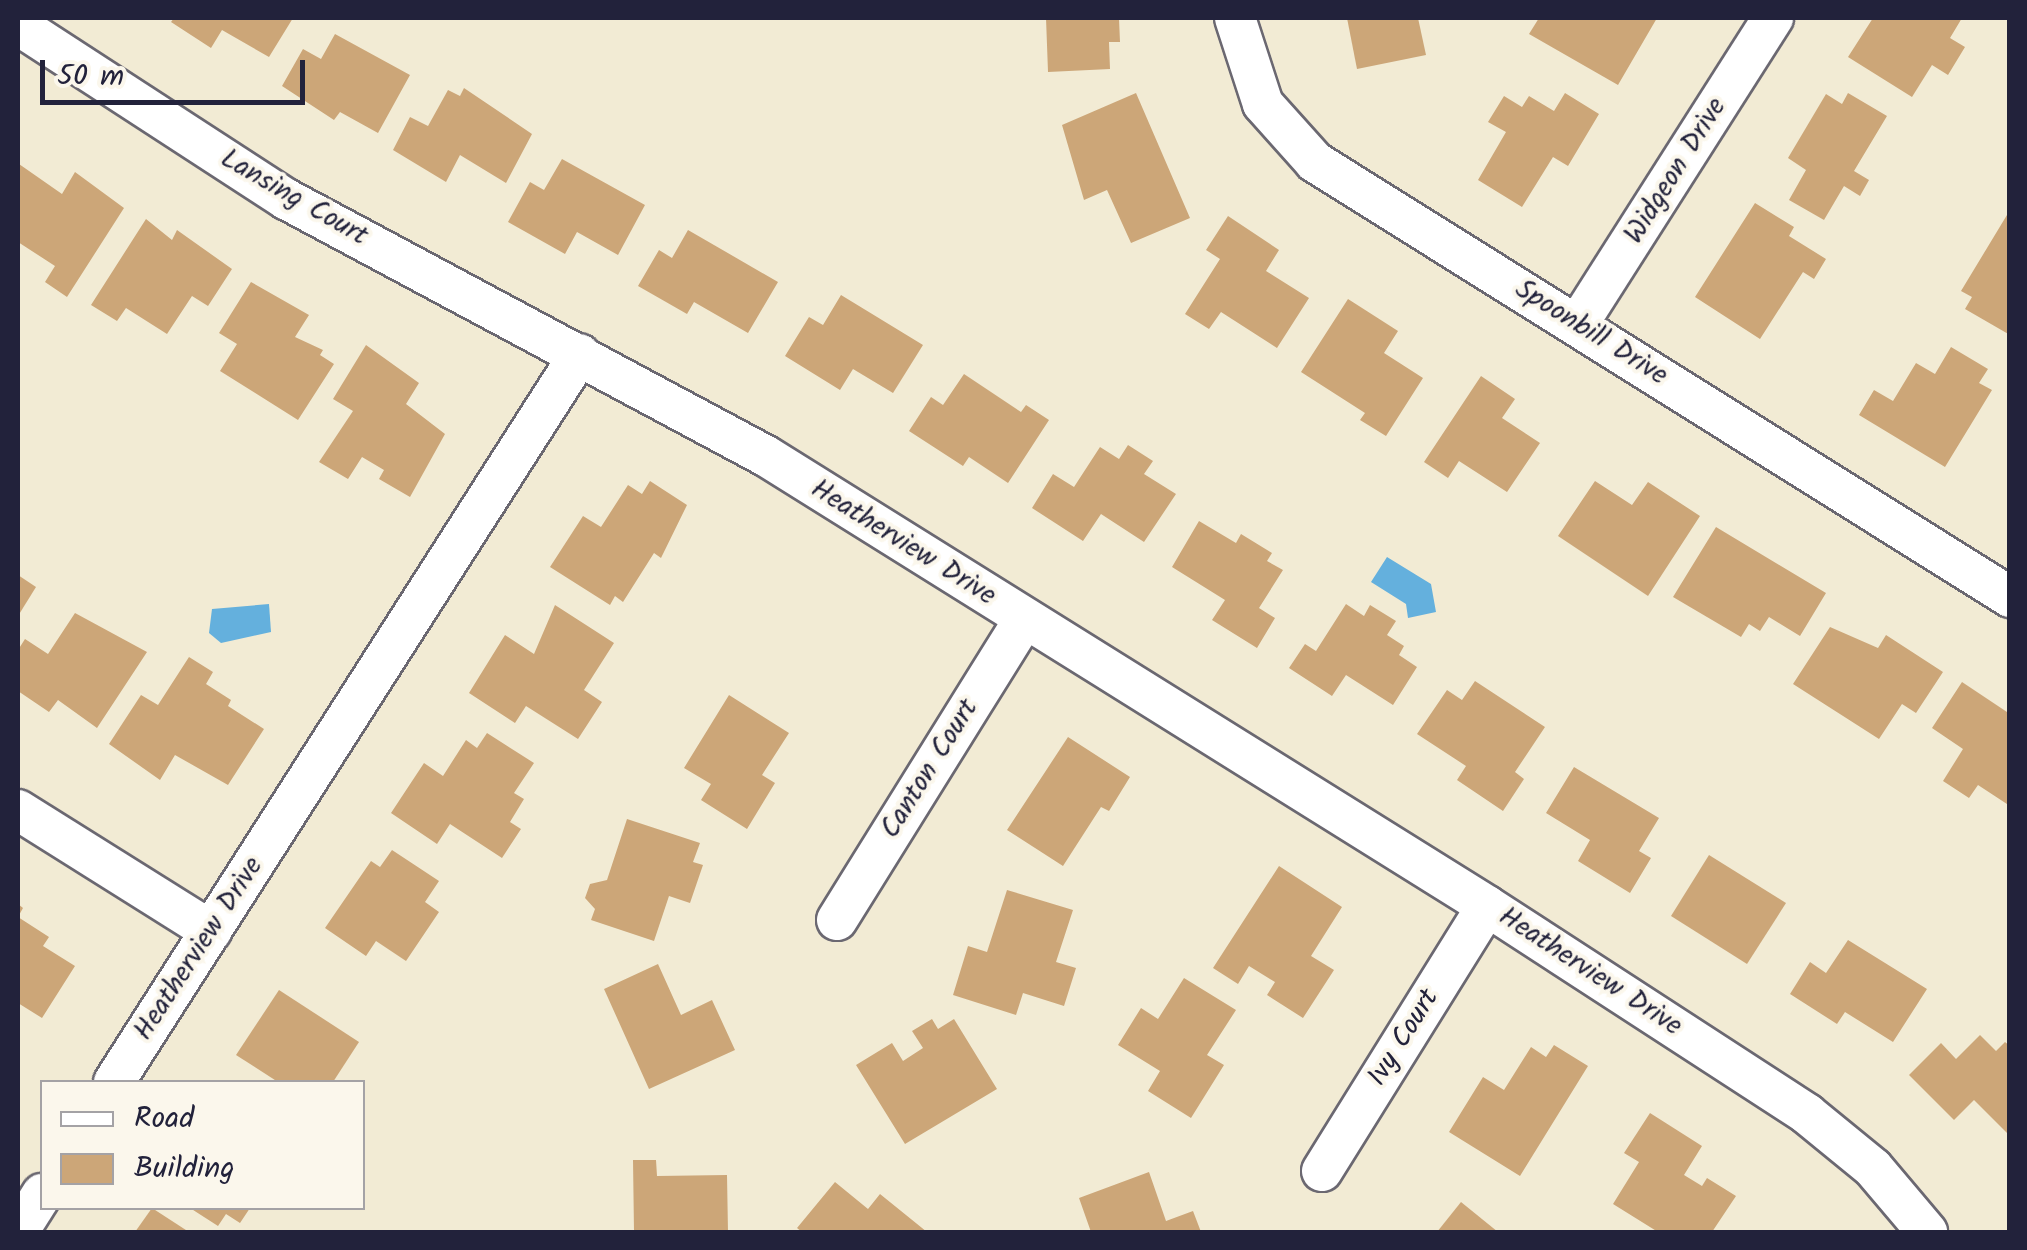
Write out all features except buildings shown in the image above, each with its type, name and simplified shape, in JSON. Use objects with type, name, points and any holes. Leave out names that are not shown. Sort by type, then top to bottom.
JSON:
[{"type":"street","name":"Spoonbill Drive","points":[[1235,18],[1262,104],[1314,162],[2006,588]]},
{"type":"street","name":"Widgeon Drive","points":[[1578,324],[1772,18]]},
{"type":"street","name":"Lansing Court","points":[[18,25],[286,198],[580,354]]},
{"type":"street","name":"Heatherview Drive","points":[[115,1080],[580,354],[766,456],[1487,906],[1806,1114],[1873,1168],[1927,1232]]},
{"type":"street","name":"Canton Court","points":[[836,920],[1024,619]]},
{"type":"street","points":[[18,810],[211,931]]},
{"type":"street","name":"Ivy Court","points":[[1322,1171],[1487,906]]},
{"type":"street","points":[[18,1232],[40,1197]]},
{"type":"water","points":[[1387,557],[1431,584],[1436,612],[1408,618],[1406,604],[1371,582]]},
{"type":"water","points":[[269,604],[271,632],[221,643],[209,633],[212,609]]}]
